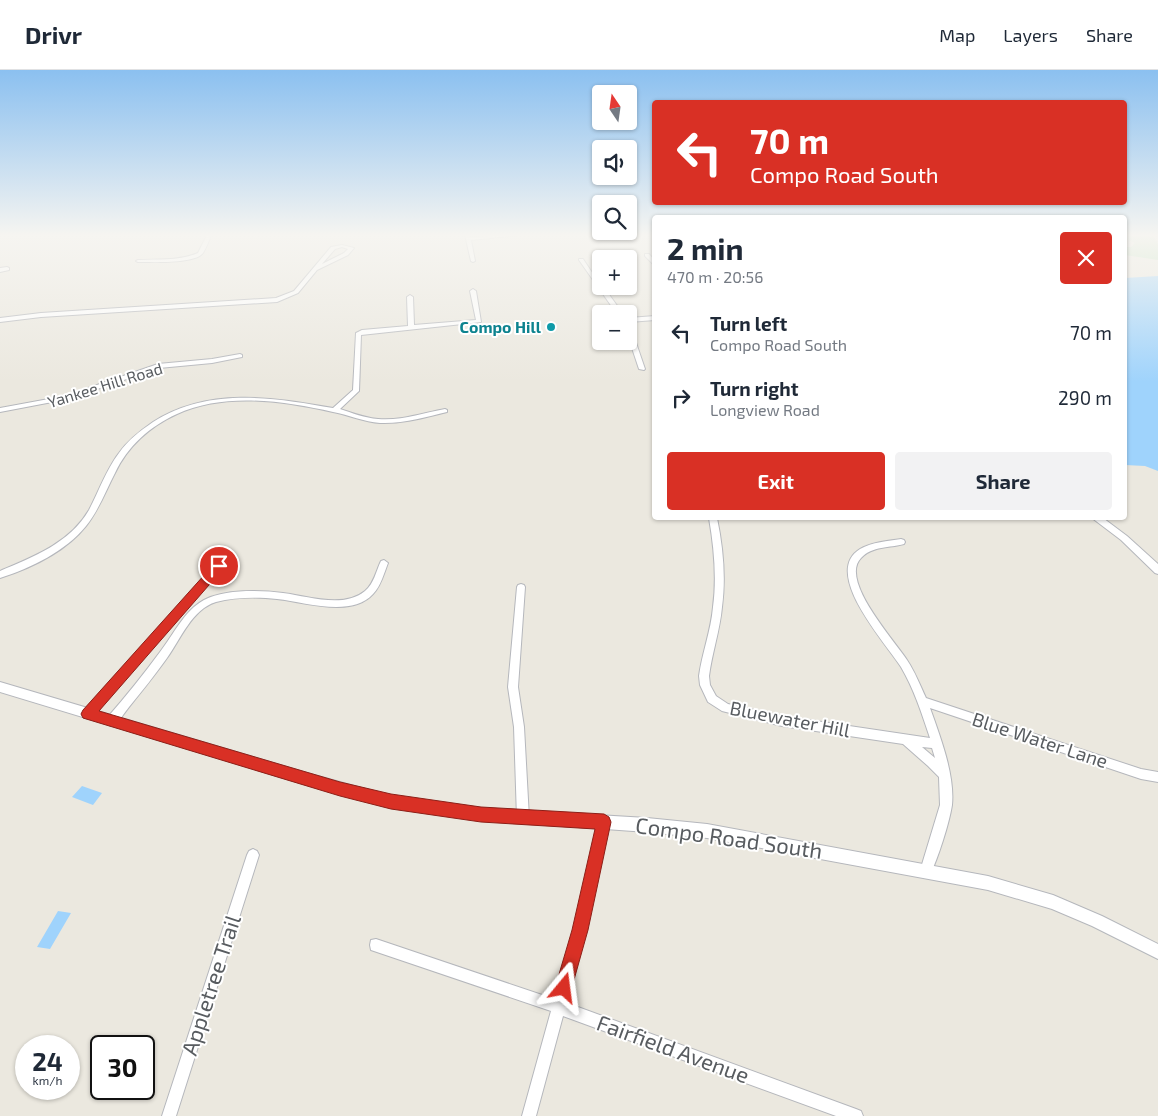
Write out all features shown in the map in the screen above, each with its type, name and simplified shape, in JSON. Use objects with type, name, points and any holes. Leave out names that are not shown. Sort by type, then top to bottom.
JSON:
[{"type":"street","points":[[0,320],[41,315],[262,302],[283,298],[296,292],[303,284]]},
{"type":"street","points":[[598,284],[614,305]]},
{"type":"street","points":[[335,410],[356,391],[358,334],[411,326],[479,321],[473,291]]},
{"type":"street","points":[[410,297],[411,326]]},
{"type":"street","points":[[637,319],[652,318]]},
{"type":"street","points":[[636,350],[642,369]]},
{"type":"street","name":"Yankee Hill Road","points":[[0,410],[66,398],[158,366],[212,361],[240,356]]},
{"type":"street","points":[[0,575],[42,556],[79,529],[105,487],[121,455],[132,443],[153,426],[175,412],[215,400],[234,398],[335,410],[370,420],[382,421],[445,411]]},
{"type":"street","name":"Bluewater Hill","points":[[713,520],[718,543],[720,575],[718,608],[704,676],[705,685],[712,699],[726,708],[782,721],[935,744]]},
{"type":"street","points":[[1100,520],[1124,538],[1158,570]]},
{"type":"street","points":[[901,542],[865,550],[854,558],[851,573],[858,593],[910,673],[922,702],[944,777],[946,805],[926,871]]},
{"type":"street","points":[[111,721],[166,652],[185,624],[200,607],[209,601],[219,597],[255,595],[291,597],[327,605],[342,603],[367,595],[384,563]]},
{"type":"street","points":[[88,714],[219,566]]},
{"type":"street","points":[[521,587],[513,687],[519,727],[522,818]]},
{"type":"street","name":"Compo Road South","points":[[0,687],[332,787],[383,800],[454,812],[707,831],[988,883],[1052,902],[1103,924],[1158,952]]},
{"type":"street","name":"Blue Water Lane","points":[[922,702],[1141,774],[1158,777]]},
{"type":"street","name":"Bluewater Hill","points":[[904,740],[932,762],[944,777]]},
{"type":"street","points":[[529,1116],[580,930],[604,822]]},
{"type":"street","name":"Appletree Trail","points":[[169,1116],[253,854]]},
{"type":"street","name":"Fairfield Avenue","points":[[376,945],[558,1007],[856,1116]]},
{"type":"water","points":[[1127,284],[1158,284],[1158,471],[1145,466],[1127,465]]},
{"type":"water","points":[[82,786],[102,793],[93,805],[72,797]]},
{"type":"water","points":[[58,911],[71,913],[50,949],[37,947]]},
{"type":"place","name":"Compo Hill","points":[[551,327]]},
{"type":"route","points":[[219,566],[88,714],[340,789],[391,802],[454,812],[604,822],[580,930],[564,988]]}]
